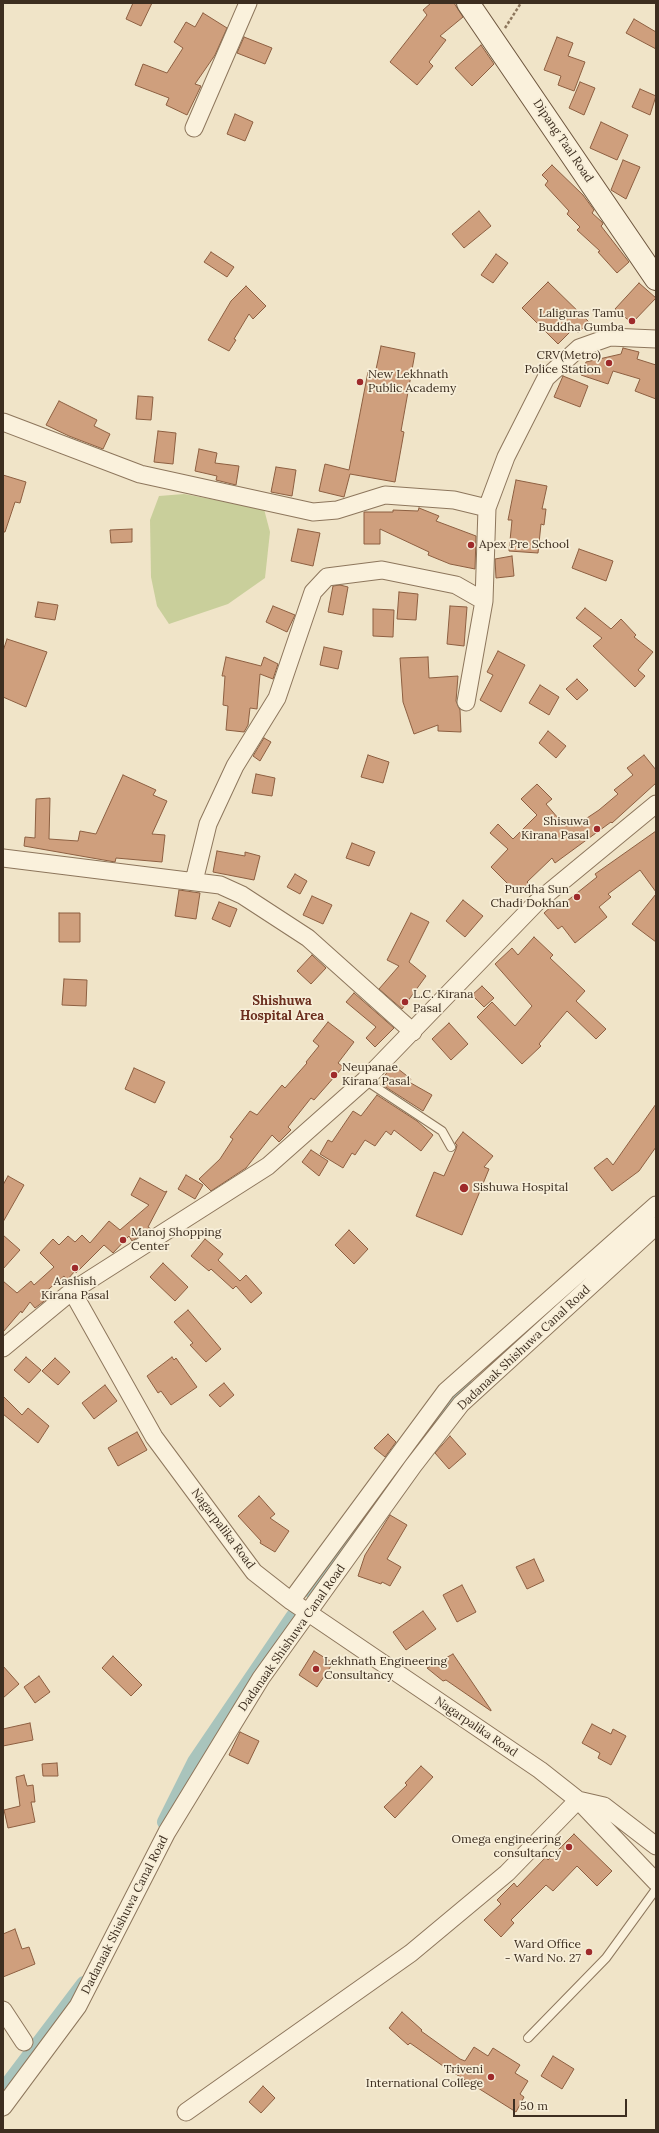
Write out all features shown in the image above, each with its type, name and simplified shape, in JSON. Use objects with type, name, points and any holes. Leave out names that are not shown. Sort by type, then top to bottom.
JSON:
[{"type":"main road","name":"Dipang Taal Road","points":[[468,3],[656,279]]},
{"type":"street","points":[[194,128],[248,3]]},
{"type":"street","points":[[466,702],[484,601],[487,508],[506,457],[546,378],[579,348],[610,337],[656,339]]},
{"type":"street","points":[[3,422],[140,474],[313,512],[337,510],[386,495],[454,500],[487,508]]},
{"type":"street","points":[[194,881],[208,824],[235,766],[278,698],[313,592],[327,577],[382,570],[456,586],[484,601]]},
{"type":"street","points":[[3,1348],[72,1291],[268,1166],[365,1080],[536,903],[656,804]]},
{"type":"street","points":[[3,858],[220,885],[242,895],[308,938],[413,1032]]},
{"type":"street","name":"Dadanaak Shishuwa Canal Road","points":[[291,1601],[446,1392],[656,1205]]},
{"type":"street","name":"Dadanaak Shishuwa Canal Road","points":[[3,2106],[78,2006],[167,1832],[261,1678],[414,1466],[462,1404],[656,1226]]},
{"type":"street","name":"Nagarpalika Road","points":[[72,1291],[154,1437],[254,1572],[291,1601],[540,1770],[578,1800],[656,1882]]},
{"type":"street","points":[[186,2112],[411,1953],[507,1872],[578,1800]]},
{"type":"street","name":"Nagarpalika Road","points":[[578,1800],[604,1806],[656,1846]]},
{"type":"street","points":[[3,2010],[24,2042]]},
{"type":"lane","points":[[365,1080],[442,1131],[451,1147]]},
{"type":"lane","points":[[528,2038],[606,1958],[656,1889]]},
{"type":"path","points":[[496,42],[522,3]]},
{"type":"green space","points":[[184,494],[264,509],[270,532],[265,578],[228,604],[169,624],[157,606],[151,577],[150,520],[159,496]]},
{"type":"building","points":[[133,3],[152,3],[141,26],[126,19]]},
{"type":"building","points":[[431,3],[454,3],[463,17],[440,36],[446,40],[429,62],[433,66],[417,85],[390,62],[427,15],[423,10]]},
{"type":"building","points":[[203,13],[227,28],[215,55],[195,84],[201,86],[187,115],[166,105],[169,98],[135,85],[143,64],[167,73],[183,48],[174,42],[186,22],[195,27]]},
{"type":"building","points":[[634,19],[656,32],[656,49],[626,33]]},
{"type":"building","points":[[244,37],[272,48],[265,64],[237,53]]},
{"type":"building","points":[[557,37],[573,43],[568,56],[585,62],[574,91],[558,85],[561,76],[544,70]]},
{"type":"building","points":[[481,45],[494,64],[472,86],[455,68]]},
{"type":"building","points":[[580,82],[595,88],[584,115],[569,108]]},
{"type":"building","points":[[640,89],[656,96],[650,115],[632,107]]},
{"type":"building","points":[[235,114],[253,122],[245,141],[227,134]]},
{"type":"building","points":[[601,122],[628,135],[617,160],[590,148]]},
{"type":"building","points":[[623,160],[640,167],[626,199],[611,190]]},
{"type":"building","points":[[552,165],[583,195],[594,210],[592,213],[602,222],[603,224],[601,226],[629,262],[617,273],[598,252],[600,251],[577,230],[580,227],[567,214],[569,211],[545,185],[548,181],[542,175]]},
{"type":"building","points":[[479,211],[491,226],[464,248],[452,234]]},
{"type":"building","points":[[211,252],[234,267],[227,277],[204,262]]},
{"type":"building","points":[[496,254],[508,263],[493,283],[481,275]]},
{"type":"building","points":[[548,282],[589,322],[578,333],[574,328],[558,344],[522,308]]},
{"type":"building","points":[[639,283],[656,298],[632,323],[615,309]]},
{"type":"building","points":[[246,286],[266,306],[253,319],[249,314],[234,339],[236,340],[229,351],[208,340],[231,301]]},
{"type":"building","points":[[381,346],[415,353],[401,431],[404,432],[395,482],[350,474],[344,497],[319,491],[325,464],[349,470],[368,372],[375,374]]},
{"type":"building","points":[[623,348],[639,352],[637,359],[656,365],[656,399],[635,391],[640,379],[613,371],[608,384],[581,375],[586,362],[621,354]]},
{"type":"building","points":[[563,376],[588,386],[580,407],[554,397]]},
{"type":"building","points":[[138,396],[153,397],[151,420],[136,419]]},
{"type":"building","points":[[59,401],[97,420],[94,426],[110,434],[103,449],[69,436],[46,425]]},
{"type":"building","points":[[158,431],[176,433],[173,464],[154,462]]},
{"type":"building","points":[[199,449],[217,453],[215,463],[239,466],[236,485],[216,480],[217,476],[195,471]]},
{"type":"building","points":[[276,467],[296,470],[292,496],[271,492]]},
{"type":"building","points":[[3,475],[26,482],[20,503],[15,502],[5,532],[3,532]]},
{"type":"building","points":[[516,480],[547,486],[542,509],[546,509],[544,525],[541,524],[538,553],[509,551],[512,520],[508,520]]},
{"type":"building","points":[[419,508],[439,516],[436,521],[476,536],[475,569],[450,564],[428,555],[429,552],[380,529],[380,544],[364,544],[364,512],[393,512],[393,510],[418,511]]},
{"type":"building","points":[[132,529],[132,542],[111,543],[110,530]]},
{"type":"building","points":[[298,529],[320,533],[313,566],[291,561]]},
{"type":"building","points":[[579,549],[613,561],[606,581],[572,568]]},
{"type":"building","points":[[512,556],[514,576],[496,578],[495,559]]},
{"type":"building","points":[[340,585],[348,587],[343,615],[328,612],[333,586]]},
{"type":"building","points":[[399,592],[418,594],[416,620],[397,619]]},
{"type":"building","points":[[38,602],[58,605],[55,620],[35,617]]},
{"type":"building","points":[[273,606],[295,615],[287,632],[266,622]]},
{"type":"building","points":[[450,606],[467,607],[464,646],[447,644]]},
{"type":"building","points":[[585,608],[611,629],[621,619],[636,635],[634,637],[653,652],[638,670],[645,676],[635,687],[593,646],[602,638],[576,618]]},
{"type":"building","points":[[373,609],[394,610],[393,637],[373,636]]},
{"type":"building","points":[[7,639],[47,652],[26,707],[3,697],[3,651]]},
{"type":"building","points":[[324,647],[342,651],[338,669],[320,665]]},
{"type":"building","points":[[498,651],[525,665],[501,712],[480,700],[493,675],[487,672]]},
{"type":"building","points":[[226,657],[261,666],[264,657],[278,664],[273,679],[260,674],[257,709],[250,708],[248,725],[244,732],[226,730],[228,706],[223,705],[225,676],[222,676]]},
{"type":"building","points":[[428,657],[429,678],[458,676],[456,701],[460,710],[461,732],[438,731],[438,725],[414,734],[403,702],[400,658]]},
{"type":"building","points":[[577,679],[588,690],[577,700],[566,689]]},
{"type":"building","points":[[540,685],[559,697],[549,715],[529,703]]},
{"type":"building","points":[[548,731],[566,746],[556,758],[539,743]]},
{"type":"building","points":[[264,738],[271,742],[260,761],[253,756]]},
{"type":"building","points":[[368,755],[389,762],[383,783],[361,777]]},
{"type":"building","points":[[644,755],[656,770],[656,783],[612,823],[611,822],[555,863],[552,858],[527,882],[529,884],[518,894],[491,867],[508,849],[490,833],[498,824],[513,839],[537,815],[521,799],[537,784],[552,799],[546,804],[564,825],[570,820],[575,826],[599,810],[618,794],[614,790],[633,775],[627,768]]},
{"type":"building","points":[[256,774],[275,778],[272,796],[252,793]]},
{"type":"building","points":[[123,775],[156,790],[153,795],[167,801],[152,834],[165,835],[162,862],[116,858],[115,862],[24,846],[25,837],[35,838],[36,799],[50,798],[49,839],[78,841],[80,831],[96,834]]},
{"type":"building","points":[[656,831],[656,892],[640,870],[608,894],[611,897],[599,907],[607,917],[575,943],[562,926],[558,929],[544,913],[553,905],[557,909],[597,877],[595,874]]},
{"type":"building","points":[[352,843],[375,852],[369,866],[346,858]]},
{"type":"building","points":[[217,851],[245,856],[245,852],[260,856],[254,880],[213,872]]},
{"type":"building","points":[[295,874],[307,881],[300,894],[287,887]]},
{"type":"building","points":[[179,890],[200,893],[196,919],[175,916]]},
{"type":"building","points":[[656,894],[656,942],[632,924]]},
{"type":"building","points":[[312,896],[332,905],[323,924],[303,915]]},
{"type":"building","points":[[463,900],[483,916],[465,937],[446,921]]},
{"type":"building","points":[[219,902],[237,909],[230,927],[212,919]]},
{"type":"building","points":[[59,913],[80,913],[80,942],[59,942]]},
{"type":"building","points":[[411,913],[429,922],[409,962],[426,976],[402,1009],[379,989],[399,966],[387,960]]},
{"type":"building","points":[[534,937],[553,955],[550,958],[585,991],[576,1001],[606,1029],[596,1039],[567,1011],[539,1044],[541,1046],[522,1064],[477,1017],[492,1002],[515,1026],[532,1006],[495,964],[512,948],[518,955]]},
{"type":"building","points":[[312,955],[326,968],[311,984],[297,971]]},
{"type":"building","points":[[64,979],[87,980],[86,1006],[62,1005]]},
{"type":"building","points":[[482,986],[494,998],[484,1007],[472,995]]},
{"type":"building","points":[[354,993],[394,1028],[375,1047],[366,1038],[376,1027],[346,1002]]},
{"type":"building","points":[[328,1022],[354,1042],[338,1063],[343,1067],[314,1100],[311,1098],[288,1127],[291,1130],[279,1142],[272,1135],[246,1168],[211,1191],[199,1179],[220,1159],[233,1139],[230,1137],[250,1111],[257,1115],[282,1085],[285,1088],[307,1063],[306,1062],[319,1046],[313,1041]]},
{"type":"building","points":[[449,1023],[468,1044],[451,1060],[432,1039]]},
{"type":"building","points":[[393,1065],[411,1079],[409,1082],[432,1095],[423,1111],[384,1086],[387,1083],[382,1079]]},
{"type":"building","points":[[134,1068],[165,1082],[155,1103],[125,1089]]},
{"type":"building","points":[[377,1095],[417,1121],[433,1135],[421,1151],[394,1130],[391,1135],[386,1131],[375,1146],[365,1140],[355,1155],[352,1153],[343,1168],[320,1154],[328,1140],[332,1142],[353,1111],[361,1116]]},
{"type":"building","points":[[656,1104],[656,1147],[639,1171],[612,1191],[594,1168],[607,1158],[613,1165]]},
{"type":"building","points":[[463,1132],[493,1156],[484,1167],[489,1169],[462,1235],[416,1216],[434,1172],[444,1176],[456,1149],[457,1145],[455,1143]]},
{"type":"building","points":[[311,1150],[328,1161],[319,1176],[302,1162]]},
{"type":"building","points":[[186,1175],[203,1185],[195,1199],[178,1189]]},
{"type":"building","points":[[8,1176],[24,1185],[3,1222],[3,1185]]},
{"type":"building","points":[[140,1178],[165,1192],[167,1191],[148,1227],[151,1229],[132,1241],[129,1236],[113,1253],[104,1245],[76,1273],[75,1271],[67,1280],[64,1276],[43,1294],[47,1299],[35,1308],[30,1302],[22,1313],[21,1311],[3,1332],[3,1281],[17,1293],[31,1281],[34,1285],[54,1267],[40,1253],[53,1239],[59,1245],[68,1236],[75,1242],[82,1235],[90,1243],[109,1221],[120,1230],[149,1205],[131,1195]]},
{"type":"building","points":[[349,1230],[368,1249],[354,1264],[335,1245]]},
{"type":"building","points":[[3,1235],[20,1250],[3,1269]]},
{"type":"building","points":[[205,1239],[223,1254],[218,1260],[240,1281],[246,1275],[262,1293],[251,1303],[236,1286],[233,1289],[211,1269],[209,1271],[191,1256]]},
{"type":"building","points":[[163,1263],[188,1287],[175,1301],[150,1277]]},
{"type":"building","points":[[188,1310],[221,1349],[206,1362],[190,1345],[193,1343],[174,1322]]},
{"type":"building","points":[[26,1357],[41,1370],[29,1383],[14,1370]]},
{"type":"building","points":[[172,1357],[174,1360],[176,1358],[197,1387],[171,1405],[161,1391],[158,1393],[147,1376]]},
{"type":"building","points":[[55,1358],[70,1372],[58,1385],[42,1371]]},
{"type":"building","points":[[224,1383],[234,1395],[220,1407],[209,1395]]},
{"type":"building","points":[[105,1385],[117,1401],[94,1419],[82,1403]]},
{"type":"building","points":[[3,1396],[22,1415],[28,1408],[49,1426],[38,1443],[3,1414]]},
{"type":"building","points":[[137,1432],[147,1450],[118,1466],[108,1448]]},
{"type":"building","points":[[388,1434],[396,1442],[385,1457],[374,1448]]},
{"type":"building","points":[[450,1436],[466,1454],[449,1469],[435,1453]]},
{"type":"building","points":[[259,1496],[275,1514],[270,1518],[289,1531],[275,1552],[260,1543],[261,1541],[238,1516]]},
{"type":"building","points":[[390,1515],[407,1525],[387,1559],[401,1567],[390,1586],[382,1582],[381,1584],[358,1576],[365,1555]]},
{"type":"building","points":[[534,1559],[544,1581],[527,1589],[516,1567]]},
{"type":"building","points":[[462,1585],[476,1612],[457,1622],[443,1595]]},
{"type":"building","points":[[423,1611],[436,1629],[406,1650],[393,1632]]},
{"type":"building","name":"Lekhnath Engineering Consultancy","points":[[314,1651],[333,1663],[317,1687],[299,1675]]},
{"type":"building","points":[[453,1654],[491,1711],[446,1680],[443,1681],[427,1668]]},
{"type":"building","points":[[113,1656],[142,1685],[131,1696],[102,1668]]},
{"type":"building","points":[[3,1666],[19,1684],[3,1698]]},
{"type":"building","points":[[39,1676],[50,1692],[35,1703],[24,1687]]},
{"type":"building","points":[[30,1723],[33,1740],[3,1746],[3,1729]]},
{"type":"building","points":[[592,1724],[611,1734],[613,1729],[626,1736],[611,1765],[598,1758],[600,1753],[582,1743]]},
{"type":"building","points":[[240,1732],[259,1741],[248,1764],[229,1755]]},
{"type":"building","points":[[57,1763],[58,1776],[43,1776],[42,1764]]},
{"type":"building","points":[[421,1766],[433,1777],[395,1818],[384,1807],[407,1785],[405,1783]]},
{"type":"building","points":[[24,1775],[27,1786],[33,1785],[35,1802],[31,1802],[35,1822],[8,1828],[4,1810],[20,1806],[16,1777]]},
{"type":"building","points":[[574,1834],[612,1871],[597,1886],[577,1866],[553,1891],[546,1885],[511,1920],[514,1923],[501,1937],[484,1920],[501,1904],[497,1900],[514,1883],[517,1887],[546,1857],[548,1860]]},
{"type":"building","points":[[15,1929],[22,1949],[29,1947],[35,1964],[3,1977],[3,1934]]},
{"type":"building","name":"Triveni International College","points":[[402,2012],[422,2030],[421,2031],[460,2059],[465,2061],[474,2047],[488,2056],[493,2048],[520,2065],[515,2073],[528,2081],[520,2094],[524,2097],[516,2112],[443,2066],[410,2043],[408,2045],[389,2028]]},
{"type":"building","points":[[553,2056],[574,2069],[562,2089],[541,2076]]},
{"type":"building","points":[[263,2086],[275,2098],[261,2113],[249,2102]]},
{"type":"waterway","points":[[413,1453],[450,1404],[467,1388]]},
{"type":"waterway","points":[[312,1591],[376,1504]]},
{"type":"waterway","points":[[165,1822],[195,1762],[294,1616]]},
{"type":"waterway","points":[[3,2091],[84,1984]]},
{"type":"place","name":"Laliguras Tamu Buddha Gumba","points":[[632,321]]},
{"type":"place","name":"CRV(Metro) Police Station","points":[[609,363]]},
{"type":"place","name":"New Lekhnath Public Academy","points":[[360,382]]},
{"type":"place","name":"Apex Pre School","points":[[471,545]]},
{"type":"place","name":"Shisuwa Kirana Pasal","points":[[597,829]]},
{"type":"place","name":"Purdha Sun Chadi Dokhan","points":[[577,897]]},
{"type":"place","name":"L.C. Kirana Pasal","points":[[405,1002]]},
{"type":"place","name":"Neupanae Kirana Pasal","points":[[334,1075]]},
{"type":"place","name":"Sishuwa Hospital","points":[[464,1188]]},
{"type":"place","name":"Manoj Shopping Center","points":[[123,1240]]},
{"type":"place","name":"Aashish Kirana Pasal","points":[[75,1268]]},
{"type":"place","name":"Lekhnath Engineering Consultancy","points":[[316,1669]]},
{"type":"place","name":"Omega engineering consultancy","points":[[569,1847]]},
{"type":"place","name":"Ward Office - Ward No. 27","points":[[589,1952]]},
{"type":"place","name":"Triveni International College","points":[[491,2077]]},
{"type":"district","name":"Shishuwa Hospital Area","points":[[282,1008]]}]
